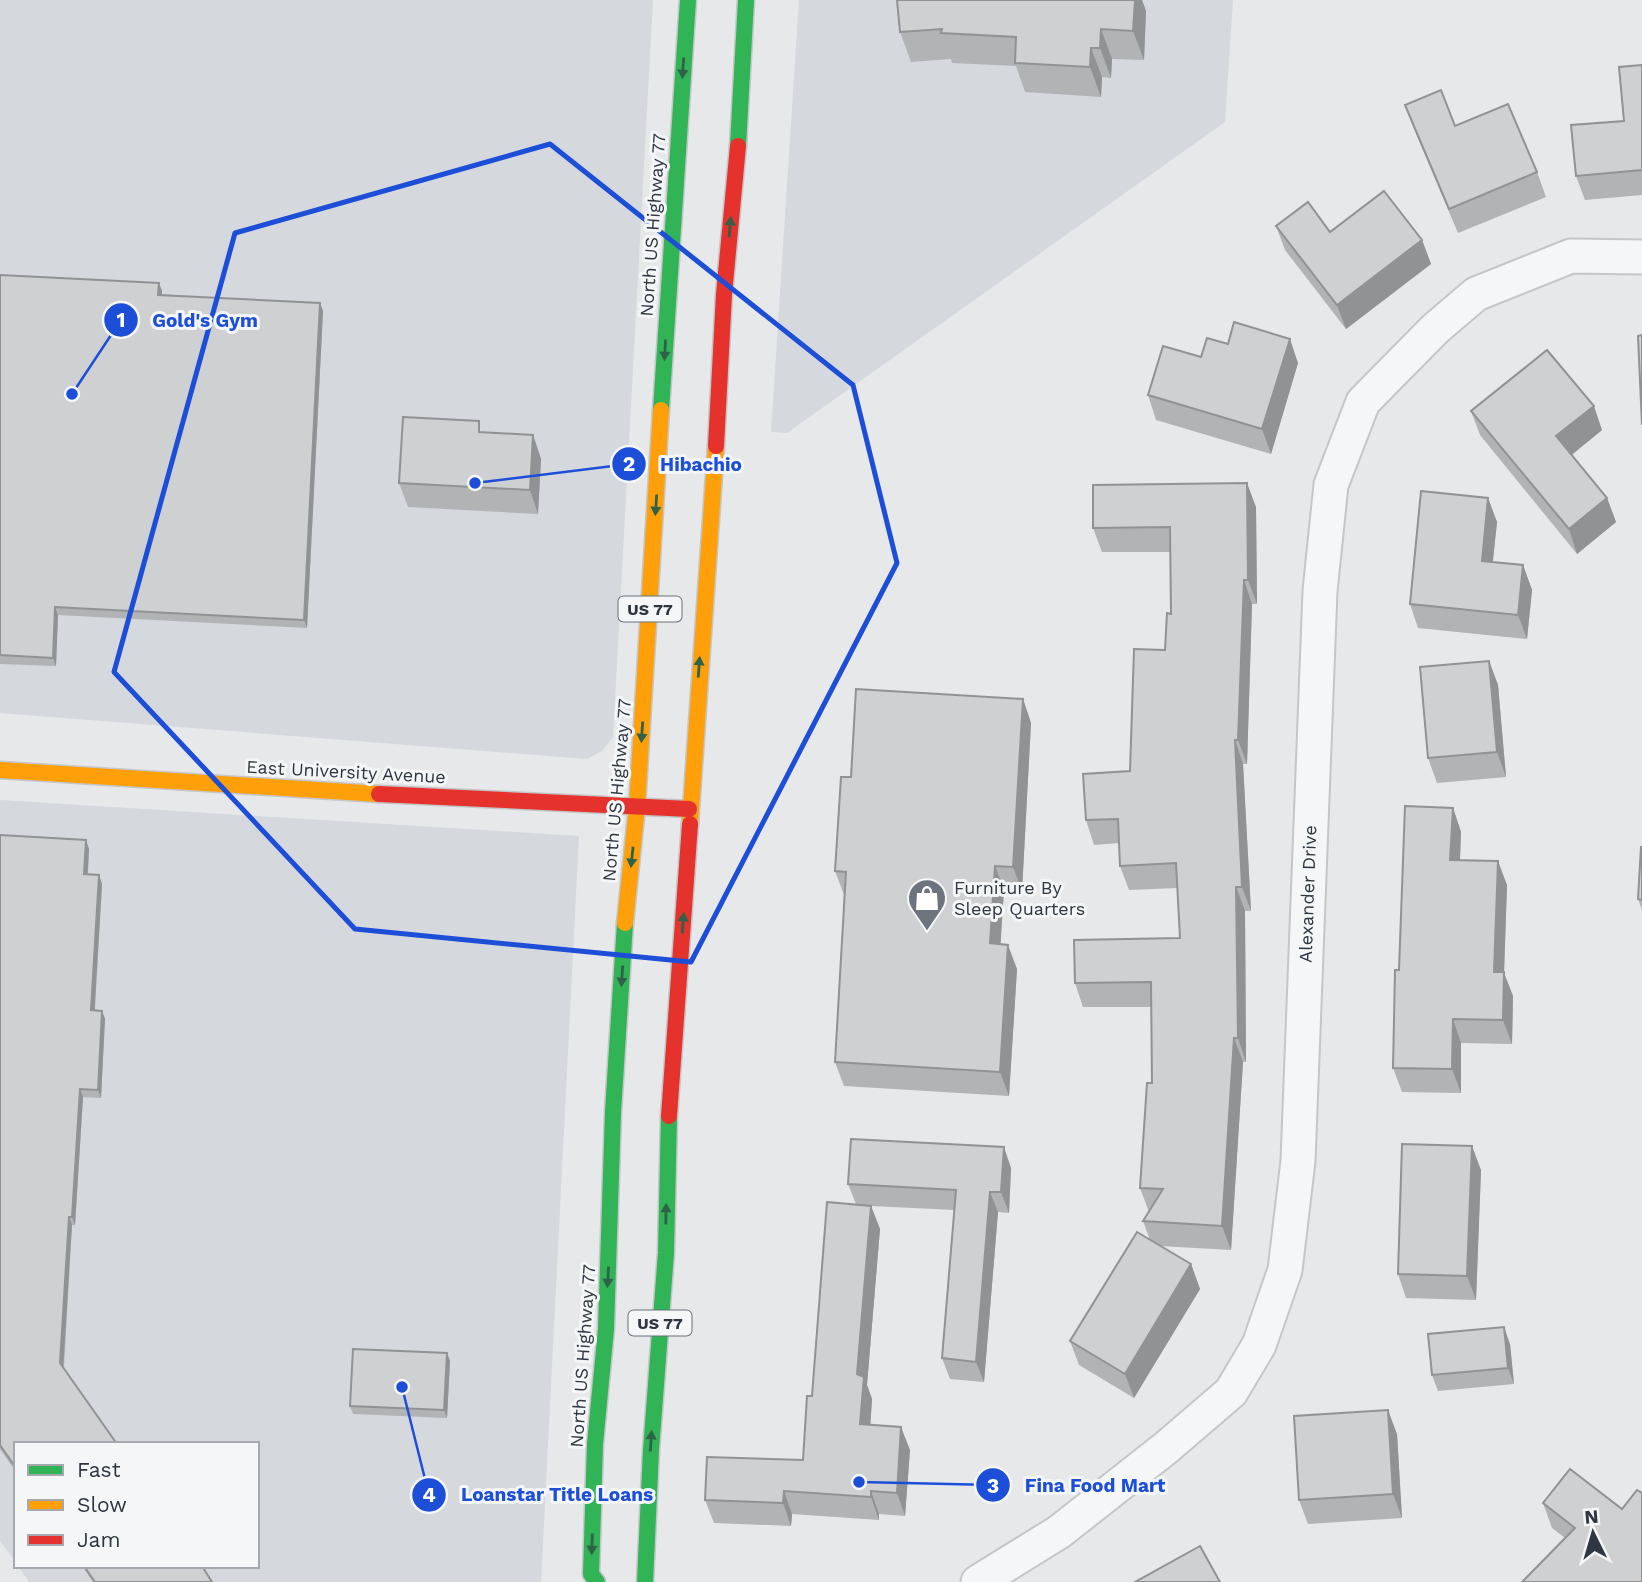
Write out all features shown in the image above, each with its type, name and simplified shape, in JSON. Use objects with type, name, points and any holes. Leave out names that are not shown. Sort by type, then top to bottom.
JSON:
[{"type":"main road","name":"North US Highway 77","points":[[597,1582],[591,1574],[595,1444],[606,1329],[613,1112],[626,908],[637,806],[688,0]]},
{"type":"main road","name":"US 77","points":[[645,1582],[650,1450],[666,1253],[668,1117],[746,0]]},
{"type":"main road","name":"East University Avenue","points":[[0,770],[321,792],[689,809]]},
{"type":"street","name":"Alexander Drive","points":[[978,1582],[1059,1532],[1167,1447],[1231,1391],[1259,1345],[1285,1270],[1298,1161],[1320,591],[1331,485],[1363,402],[1435,329],[1476,294],[1571,256],[1642,257]]},
{"type":"highlighted area","points":[[550,144],[853,385],[897,563],[691,962],[355,929],[114,672],[235,233]]},
{"type":"shaded area","points":[[0,0],[653,0],[613,737],[602,751],[587,759],[0,713]]},
{"type":"shaded area","points":[[799,0],[1233,0],[1225,122],[787,433],[771,432]]},
{"type":"shaded area","points":[[0,800],[579,836],[541,1582],[29,1582],[19,1568],[259,1568],[259,1442],[14,1442],[14,1560],[0,1541]]},
{"type":"building","points":[[897,0],[1135,0],[1133,31],[1101,29],[1100,48],[1091,48],[1090,67],[1015,63],[1016,37],[941,33],[942,29],[900,32]]},
{"type":"building","points":[[1642,65],[1642,170],[1576,176],[1571,125],[1624,121],[1619,67]]},
{"type":"building","points":[[1441,90],[1455,126],[1508,104],[1537,172],[1449,209],[1405,105]]},
{"type":"building","points":[[1384,191],[1422,240],[1337,305],[1276,226],[1308,202],[1330,232]]},
{"type":"building","points":[[0,275],[159,283],[158,295],[320,303],[304,620],[55,607],[53,658],[0,655]]},
{"type":"building","points":[[1234,322],[1290,339],[1262,429],[1148,395],[1163,346],[1201,357],[1207,338],[1228,344]]},
{"type":"building","points":[[1642,335],[1642,425],[1638,336]]},
{"type":"building","points":[[1547,350],[1594,406],[1556,436],[1607,498],[1569,529],[1471,411]]},
{"type":"building","points":[[403,417],[479,421],[479,432],[533,435],[530,490],[399,483]]},
{"type":"building","points":[[1247,483],[1248,580],[1244,580],[1238,740],[1235,740],[1242,887],[1236,887],[1238,1038],[1234,1038],[1222,1226],[1143,1221],[1163,1189],[1140,1188],[1147,1083],[1152,1083],[1151,982],[1075,983],[1074,940],[1180,938],[1176,863],[1120,866],[1118,819],[1086,820],[1083,774],[1130,771],[1134,649],[1165,650],[1167,613],[1171,614],[1170,527],[1093,528],[1093,485]]},
{"type":"building","points":[[1421,491],[1488,498],[1482,561],[1523,565],[1518,615],[1410,604]]},
{"type":"building","points":[[1489,661],[1497,752],[1428,758],[1420,667]]},
{"type":"building","name":"Furniture By Sleep Quarters","points":[[856,689],[1023,699],[1013,867],[995,866],[990,943],[1008,945],[1000,1072],[835,1062],[846,872],[835,871],[841,777],[851,777]]},
{"type":"building","points":[[1405,806],[1453,808],[1450,860],[1498,861],[1494,972],[1504,972],[1503,1020],[1453,1019],[1452,1069],[1393,1068],[1395,970],[1399,970]]},
{"type":"building","points":[[0,835],[86,840],[84,874],[99,875],[91,1010],[102,1011],[98,1090],[80,1089],[60,1363],[116,1442],[14,1442],[14,1465],[0,1445]]},
{"type":"building","points":[[1642,847],[1642,900],[1638,899]]},
{"type":"building","points":[[851,1139],[1004,1147],[1001,1192],[990,1192],[976,1362],[942,1358],[956,1190],[848,1184]]},
{"type":"building","points":[[1402,1144],[1472,1146],[1467,1276],[1398,1274]]},
{"type":"building","points":[[827,1202],[871,1206],[857,1374],[864,1377],[860,1424],[901,1427],[897,1493],[871,1491],[871,1497],[784,1491],[783,1503],[705,1500],[707,1457],[803,1460],[807,1396],[812,1396]]},
{"type":"building","points":[[1137,1232],[1191,1264],[1125,1374],[1070,1341]]},
{"type":"building","points":[[1504,1327],[1508,1368],[1432,1375],[1428,1334]]},
{"type":"building","points":[[353,1349],[447,1353],[444,1410],[350,1406]]},
{"type":"building","points":[[1388,1410],[1393,1494],[1299,1500],[1294,1416]]},
{"type":"building","points":[[1570,1469],[1622,1509],[1637,1490],[1642,1493],[1642,1582],[1522,1582],[1575,1528],[1543,1503]]},
{"type":"building","points":[[1200,1546],[1220,1582],[1135,1582]]},
{"type":"building","points":[[85,1568],[203,1568],[212,1582],[95,1582]]},
{"type":"traffic: fast","points":[[661,410],[688,0]]},
{"type":"traffic: fast","points":[[738,146],[746,0]]},
{"type":"traffic: fast","points":[[597,1582],[591,1574],[595,1444],[606,1329],[613,1112],[625,923]]},
{"type":"traffic: fast","points":[[645,1582],[651,1450],[666,1253],[669,1116]]},
{"type":"traffic: slow","points":[[625,923],[637,806],[661,410]]},
{"type":"traffic: slow","points":[[690,824],[716,446]]},
{"type":"traffic: slow","points":[[0,770],[379,794]]},
{"type":"traffic: jam","points":[[716,446],[724,294],[738,146]]},
{"type":"traffic: jam","points":[[379,794],[689,809]]},
{"type":"traffic: jam","points":[[669,1116],[690,824]]},
{"type":"place","name":"Gold's Gym","points":[[72,394]]},
{"type":"place","name":"Hibachio","points":[[475,483]]},
{"type":"place","name":"Furniture By Sleep Quarters","points":[[927,932]]},
{"type":"place","name":"Loanstar Title Loans","points":[[402,1387]]},
{"type":"place","name":"Fina Food Mart","points":[[859,1482]]}]
